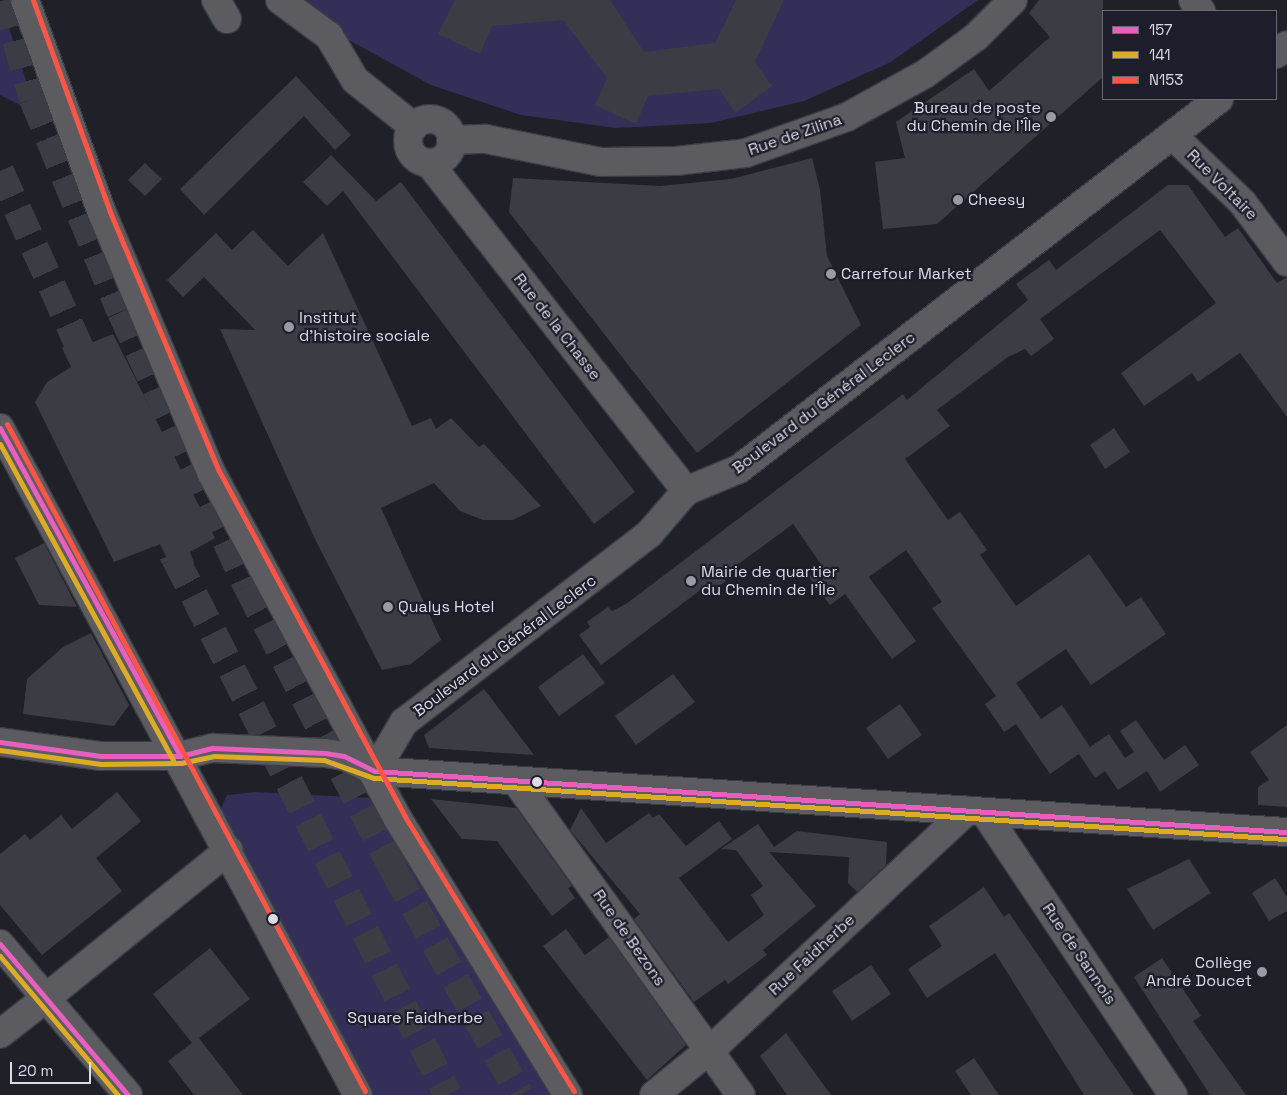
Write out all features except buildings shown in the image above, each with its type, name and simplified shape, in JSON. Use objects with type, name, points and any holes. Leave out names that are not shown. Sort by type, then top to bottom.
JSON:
[{"type":"street","points":[[25,0],[103,216],[211,472],[332,701],[375,771],[401,824],[568,1095]]},
{"type":"street","points":[[280,0],[329,36],[355,80],[414,127]]},
{"type":"street","name":"Rue de Zilina","points":[[452,140],[486,139],[601,162],[676,161],[746,154],[847,117],[925,74],[976,37],[1014,0]]},
{"type":"street","points":[[1192,0],[1200,10]]},
{"type":"street","points":[[1277,53],[1287,45]]},
{"type":"street","name":"Boulevard du Général Leclerc","points":[[375,771],[404,722],[649,534],[686,491],[739,469],[1218,100]]},
{"type":"street","points":[[433,120],[446,126],[452,140],[443,159],[429,163],[411,152],[408,139],[414,127],[433,120]]},
{"type":"street","name":"Rue Voltaire","points":[[1172,135],[1242,202],[1287,262]]},
{"type":"street","name":"Rue de la Chasse","points":[[429,163],[686,491]]},
{"type":"street","points":[[0,428],[180,756],[358,1095]]},
{"type":"street","points":[[0,742],[101,756],[180,756],[213,748],[325,753],[344,756],[375,771],[1287,832]]},
{"type":"street","name":"Rue de Bezons","points":[[516,781],[741,1095]]},
{"type":"street","name":"Rue Faidherbe","points":[[654,1095],[709,1051],[976,812]]},
{"type":"street","name":"Rue de Sannois","points":[[976,812],[1173,1095]]},
{"type":"street","points":[[0,1034],[229,850]]},
{"type":"street","points":[[0,944],[128,1095]]},
{"type":"green space","points":[[296,0],[978,0],[891,62],[804,101],[711,123],[616,128],[521,115],[431,85],[347,39]]},
{"type":"green space","points":[[5,16],[39,120],[34,121],[20,105],[0,95],[0,17]]},
{"type":"green space","name":"Square Faidherbe","points":[[256,792],[369,798],[555,1095],[368,1095],[221,808],[227,795]]},
{"type":"tunnel","points":[[5,0],[33,99],[121,312],[247,586],[394,871],[520,1095]]},
{"type":"tunnel","points":[[0,171],[175,558],[448,1095]]},
{"type":"transit line","name":"N153","points":[[33,0],[110,212],[218,469],[404,815],[574,1091]]},
{"type":"transit line","name":"N153","points":[[7,424],[365,1091]]},
{"type":"transit line","name":"157","points":[[0,428],[180,756]]},
{"type":"transit line","name":"141","points":[[0,444],[173,760]]},
{"type":"transit line","name":"157","points":[[0,742],[101,756],[180,756],[213,748],[325,753],[344,756],[375,771],[1287,832]]},
{"type":"transit line","name":"141","points":[[0,750],[101,764],[181,763],[214,756],[324,760],[374,778],[1286,839]]},
{"type":"transit line","name":"157","points":[[0,944],[128,1095]]},
{"type":"transit line","name":"141","points":[[0,956],[118,1095]]},
{"type":"place","name":"Bureau de poste du Chemin de l'Île","points":[[1051,117]]},
{"type":"place","name":"Cheesy","points":[[958,200]]},
{"type":"place","name":"Carrefour Market","points":[[831,274]]},
{"type":"place","name":"Institut d'histoire sociale","points":[[289,327]]},
{"type":"place","name":"Mairie de quartier du Chemin de l'Île","points":[[691,581]]},
{"type":"place","name":"Qualys Hotel","points":[[388,607]]},
{"type":"place","name":"Collège André Doucet","points":[[1262,972]]}]
